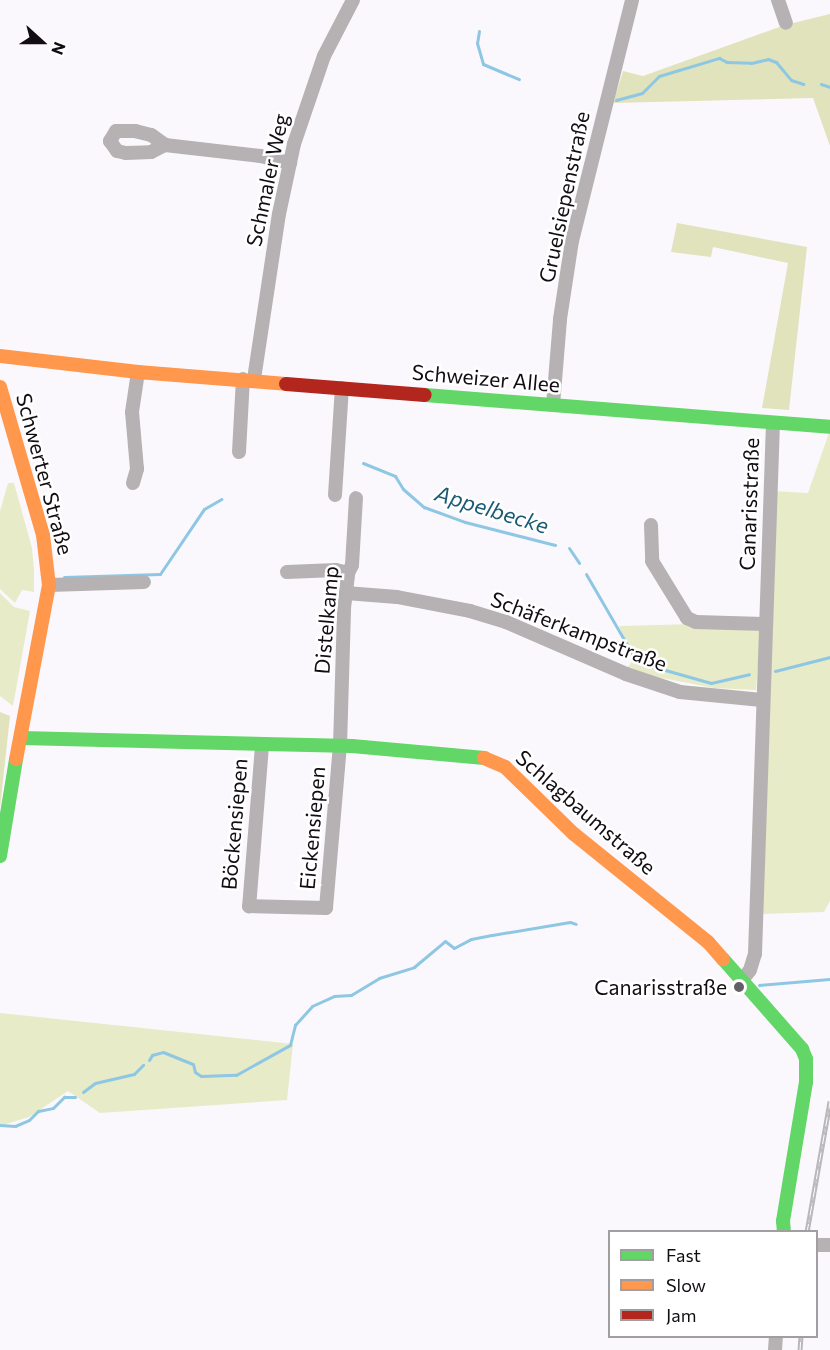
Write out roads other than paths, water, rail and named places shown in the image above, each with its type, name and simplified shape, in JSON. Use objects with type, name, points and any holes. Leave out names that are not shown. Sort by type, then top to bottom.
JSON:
[{"type":"street","name":"Schmaler Weg","points":[[239,452],[249,379],[290,163],[315,79],[334,34],[353,0]]},
{"type":"street","name":"Gruelsiepenstraße","points":[[553,405],[558,341],[572,241],[632,0]]},
{"type":"street","points":[[778,0],[786,23]]},
{"type":"street","points":[[165,145],[261,156],[290,163]]},
{"type":"street","name":"Schweizer Allee","points":[[0,356],[138,372],[249,379],[830,427]]},
{"type":"street","points":[[134,483],[137,469],[132,412],[138,372]]},
{"type":"street","name":"Schwerter Straße","points":[[0,387],[43,535],[49,585],[0,856]]},
{"type":"street","points":[[334,495],[342,388]]},
{"type":"street","name":"Canarisstraße","points":[[743,979],[750,970],[755,954],[773,423]]},
{"type":"street","name":"Distelkamp","points":[[340,746],[346,593],[348,573],[352,565],[356,498]]},
{"type":"street","points":[[651,525],[649,542],[652,561],[687,618],[696,622],[765,624]]},
{"type":"street","points":[[287,572],[336,570],[348,573]]},
{"type":"street","points":[[49,585],[144,582]]},
{"type":"street","name":"Schäferkampstraße","points":[[346,593],[397,597],[470,611],[506,622],[626,674],[680,692],[762,700]]},
{"type":"street","name":"Schlagbaumstraße","points":[[21,738],[262,746],[340,746],[469,756],[489,759],[505,767],[574,834],[708,942],[743,979],[802,1049],[806,1059],[806,1082],[783,1221],[784,1230]]},
{"type":"street","name":"Böckensiepen","points":[[249,906],[262,746]]},
{"type":"street","name":"Eickensiepen","points":[[249,906],[326,908],[340,746]]},
{"type":"waterway","points":[[479,31],[477,43],[483,64],[519,79]]},
{"type":"waterway","points":[[616,100],[642,93],[659,76],[719,58],[727,62],[751,63],[768,59],[776,62],[791,80],[803,84]]},
{"type":"waterway","points":[[821,84],[830,87]]},
{"type":"waterway","name":"Appelbecke","points":[[363,463],[395,476],[403,489],[424,507],[465,522],[555,545]]},
{"type":"waterway","name":"Appelbecke","points":[[64,577],[160,574],[204,509],[221,499]]},
{"type":"waterway","name":"Appelbecke","points":[[569,548],[579,563]]},
{"type":"waterway","name":"Appelbecke","points":[[586,574],[637,662],[711,683],[749,674]]},
{"type":"waterway","name":"Appelbecke","points":[[775,671],[830,657]]},
{"type":"waterway","name":"Böckensiepen","points":[[149,1060],[152,1055],[163,1052],[193,1064],[195,1072],[201,1076],[236,1075],[290,1045],[295,1025],[312,1006],[334,996],[351,995],[379,978],[414,967],[445,941],[454,948],[471,939],[570,922],[576,924]]},
{"type":"waterway","name":"Böckensiepen","points":[[759,985],[830,979]]},
{"type":"waterway","name":"Böckensiepen","points":[[83,1092],[95,1083],[134,1074],[143,1065]]},
{"type":"waterway","name":"Böckensiepen","points":[[0,1125],[15,1126],[29,1120],[38,1111],[53,1108],[64,1097],[75,1097]]},
{"type":"railway","points":[[807,1230],[830,1101]]},
{"type":"railway","points":[[800,1350],[801,1338]]},
{"type":"place","name":"Canarisstraße","points":[[739,987]]}]
